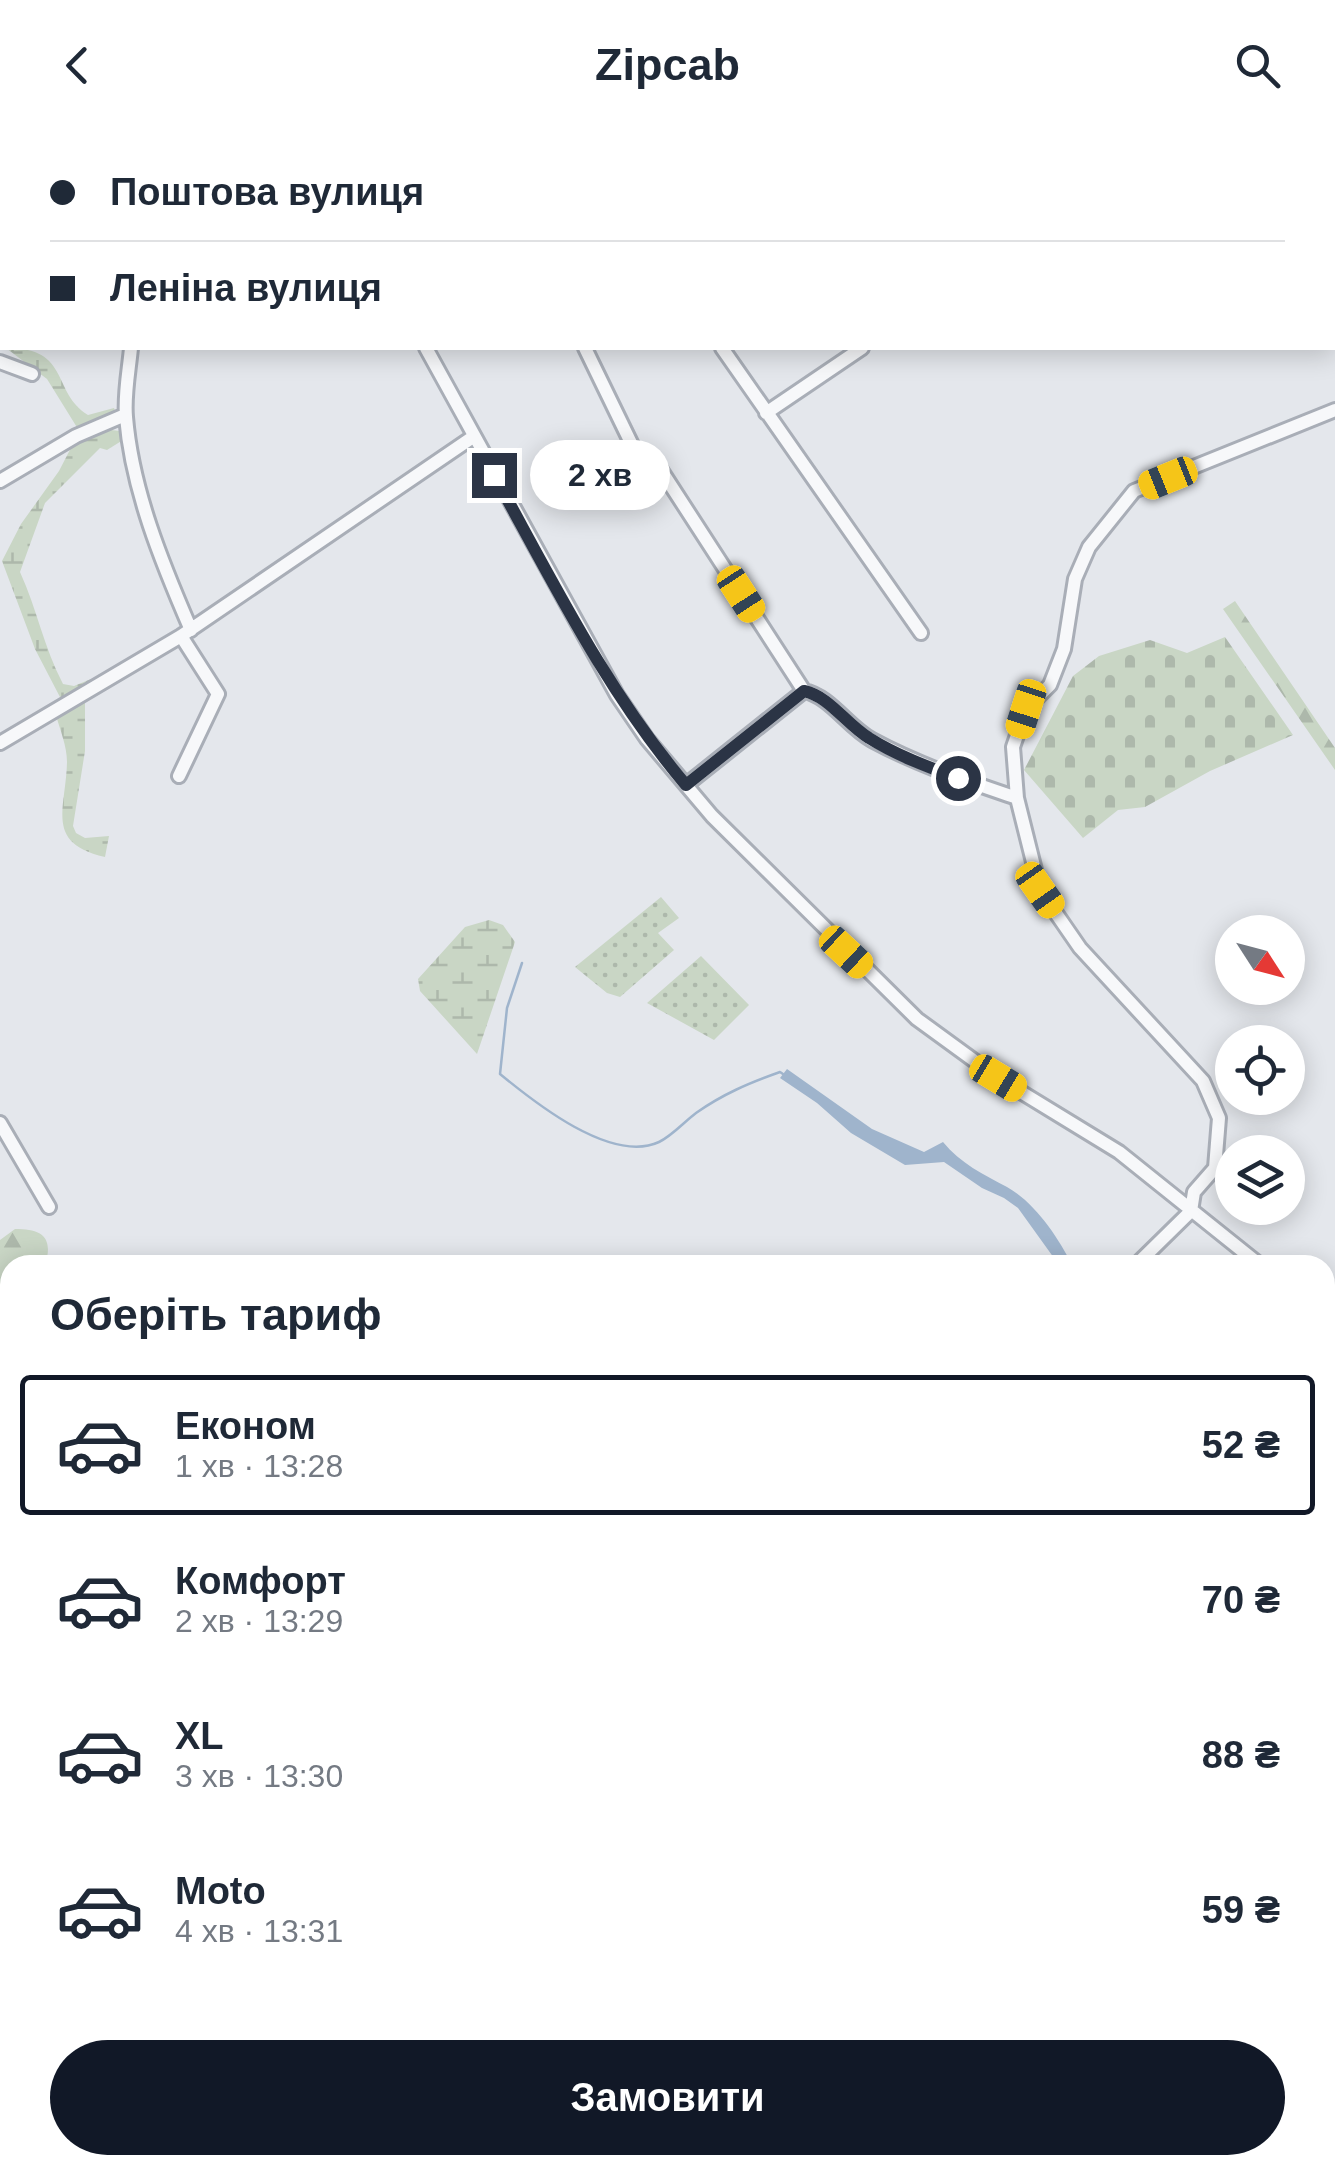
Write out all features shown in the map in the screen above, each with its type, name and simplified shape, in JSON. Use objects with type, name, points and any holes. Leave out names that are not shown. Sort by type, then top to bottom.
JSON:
[{"type":"street","points":[[132,350],[125,415],[140,486],[186,633],[218,694],[179,776]]},
{"type":"street","points":[[427,350],[617,695],[647,739],[712,816],[917,1019],[998,1078],[1119,1152],[1247,1255]]},
{"type":"street","points":[[586,350],[633,446],[657,464],[804,691],[818,694],[843,720],[869,738],[928,767],[1017,798]]},
{"type":"street","points":[[723,350],[921,633]]},
{"type":"street","points":[[766,413],[859,350]]},
{"type":"street","points":[[0,362],[32,374]]},
{"type":"street","points":[[1146,1255],[1190,1211],[1194,1192],[1215,1168],[1219,1118],[1203,1081],[1080,948],[1040,890],[1017,798],[1014,747],[1026,709],[1050,685],[1064,649],[1075,578],[1089,547],[1134,492],[1335,410]]},
{"type":"street","points":[[0,481],[76,436],[125,415]]},
{"type":"street","points":[[0,742],[186,633],[473,437]]},
{"type":"street","points":[[686,785],[804,691]]},
{"type":"street","points":[[0,1123],[49,1206]]},
{"type":"green space","points":[[9,350],[27,350],[51,363],[69,395],[88,415],[114,408],[117,416],[78,429],[47,379]]},
{"type":"green space","points":[[102,429],[120,431],[123,440],[107,450],[100,448],[45,503],[20,572],[63,684],[74,686],[91,679],[94,682],[61,699],[35,649],[2,561],[75,440]]},
{"type":"green space","points":[[1235,601],[1335,748],[1335,770],[1223,609]]},
{"type":"green space","points":[[1225,637],[1293,735],[1210,771],[1145,807],[1118,810],[1083,838],[1024,770],[1073,676],[1099,656],[1150,640],[1187,653]]},
{"type":"green space","points":[[85,699],[85,751],[73,826],[85,838],[109,836],[105,857],[73,843],[63,822],[67,756],[56,715]]},
{"type":"green space","points":[[661,897],[679,918],[658,933],[674,950],[620,997],[607,993],[575,967]]},
{"type":"green space","points":[[489,920],[503,925],[515,942],[477,1054],[420,991],[418,979],[465,927]]},
{"type":"green space","points":[[701,956],[749,1005],[714,1040],[647,1003]]},
{"type":"green space","points":[[15,1229],[39,1233],[47,1241],[47,1255],[0,1255],[0,1240]]},
{"type":"water","points":[[787,1069],[872,1129],[924,1152],[943,1142],[965,1162],[1027,1202],[1053,1232],[1066,1255],[1052,1255],[1018,1208],[1004,1198],[944,1162],[905,1165],[851,1133],[780,1078]]},
{"type":"waterway","points":[[522,963],[507,1008],[500,1074],[553,1114],[597,1138],[640,1147],[659,1142],[726,1095],[783,1074]]},
{"type":"route","points":[[494,475],[617,695],[686,785],[804,691],[818,694],[843,720],[869,738],[958,778]]}]
